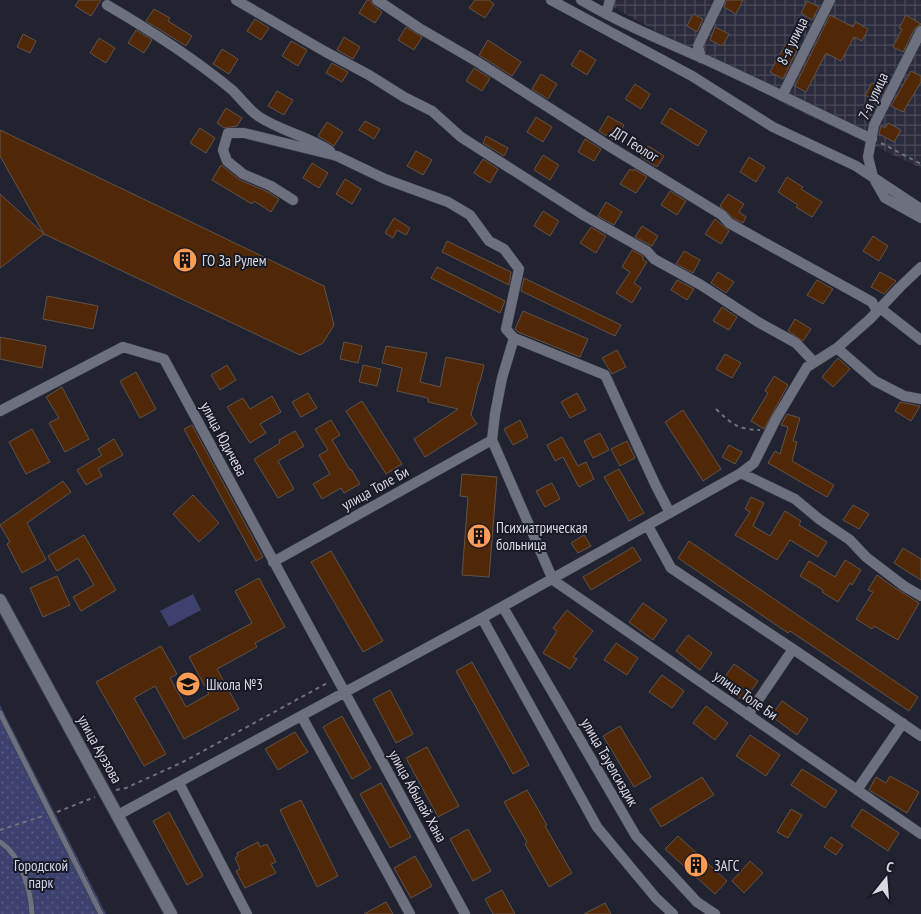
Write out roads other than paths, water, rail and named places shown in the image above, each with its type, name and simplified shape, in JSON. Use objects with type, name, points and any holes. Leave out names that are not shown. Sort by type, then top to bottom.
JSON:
[{"type":"street","points":[[236,0],[369,75],[404,97],[432,111],[461,137],[585,216],[647,251],[654,259],[701,285],[758,322],[796,343],[814,362]]},
{"type":"street","name":"ДП Геолог","points":[[377,0],[609,146],[722,214],[729,223],[872,302],[921,340]]},
{"type":"street","points":[[551,0],[692,76],[773,127],[856,166],[921,209]]},
{"type":"street","points":[[581,0],[670,45],[872,139]]},
{"type":"street","points":[[606,14],[610,0]]},
{"type":"street","points":[[701,58],[698,46],[720,0]]},
{"type":"street","name":"8-я улица","points":[[782,96],[830,0]]},
{"type":"street","points":[[107,5],[163,39],[205,69],[232,90],[257,115],[319,144],[337,156],[385,179],[448,202],[470,215],[489,241],[504,249],[519,269],[506,329],[514,338],[605,375],[670,513]]},
{"type":"street","name":"7-я улица","points":[[873,177],[868,157],[874,126],[921,31]]},
{"type":"street","points":[[293,200],[271,186],[243,174],[227,161],[223,150],[228,133],[244,133],[337,156]]},
{"type":"street","points":[[873,177],[886,198],[921,218]]},
{"type":"street","points":[[118,815],[553,580],[741,473],[754,463],[807,367],[837,348],[921,267]]},
{"type":"street","points":[[514,338],[502,378],[492,440],[553,580]]},
{"type":"street","name":"улица Юдичева","points":[[0,411],[124,347],[164,359],[344,693]]},
{"type":"street","points":[[837,348],[875,381],[904,396],[921,399]]},
{"type":"street","name":"улица Толе Би","points":[[273,562],[492,440]]},
{"type":"street","points":[[741,473],[795,499],[850,540],[866,557],[904,586],[921,596]]},
{"type":"street","points":[[648,526],[671,568],[921,736]]},
{"type":"street","name":"улица Толе Би","points":[[553,580],[921,834]]},
{"type":"street","name":"улица Ауэзова","points":[[0,600],[171,914]]},
{"type":"street","name":"улица Тауелсиздик","points":[[503,607],[636,836],[697,902],[715,914]]},
{"type":"street","points":[[482,618],[597,827],[656,898],[673,914]]},
{"type":"street","points":[[748,715],[793,649]]},
{"type":"street","name":"улица Абылай Хана","points":[[344,693],[465,914]]},
{"type":"street","points":[[302,717],[410,914]]},
{"type":"street","points":[[857,790],[903,723]]},
{"type":"street","points":[[179,783],[247,914]]},
{"type":"lane","points":[[0,713],[49,814],[101,914]]},
{"type":"lane","points":[[0,842],[11,853],[24,876],[31,898],[32,914]]},
{"type":"place","name":"ГО За Рулем","points":[[185,260]]},
{"type":"place","name":"Психиатрическая больница","points":[[479,536]]},
{"type":"place","name":"Школа №3","points":[[188,684]]},
{"type":"place","name":"ЗАГС","points":[[696,865]]},
{"type":"park label","name":"Городской парк","points":[[41,874]]}]
